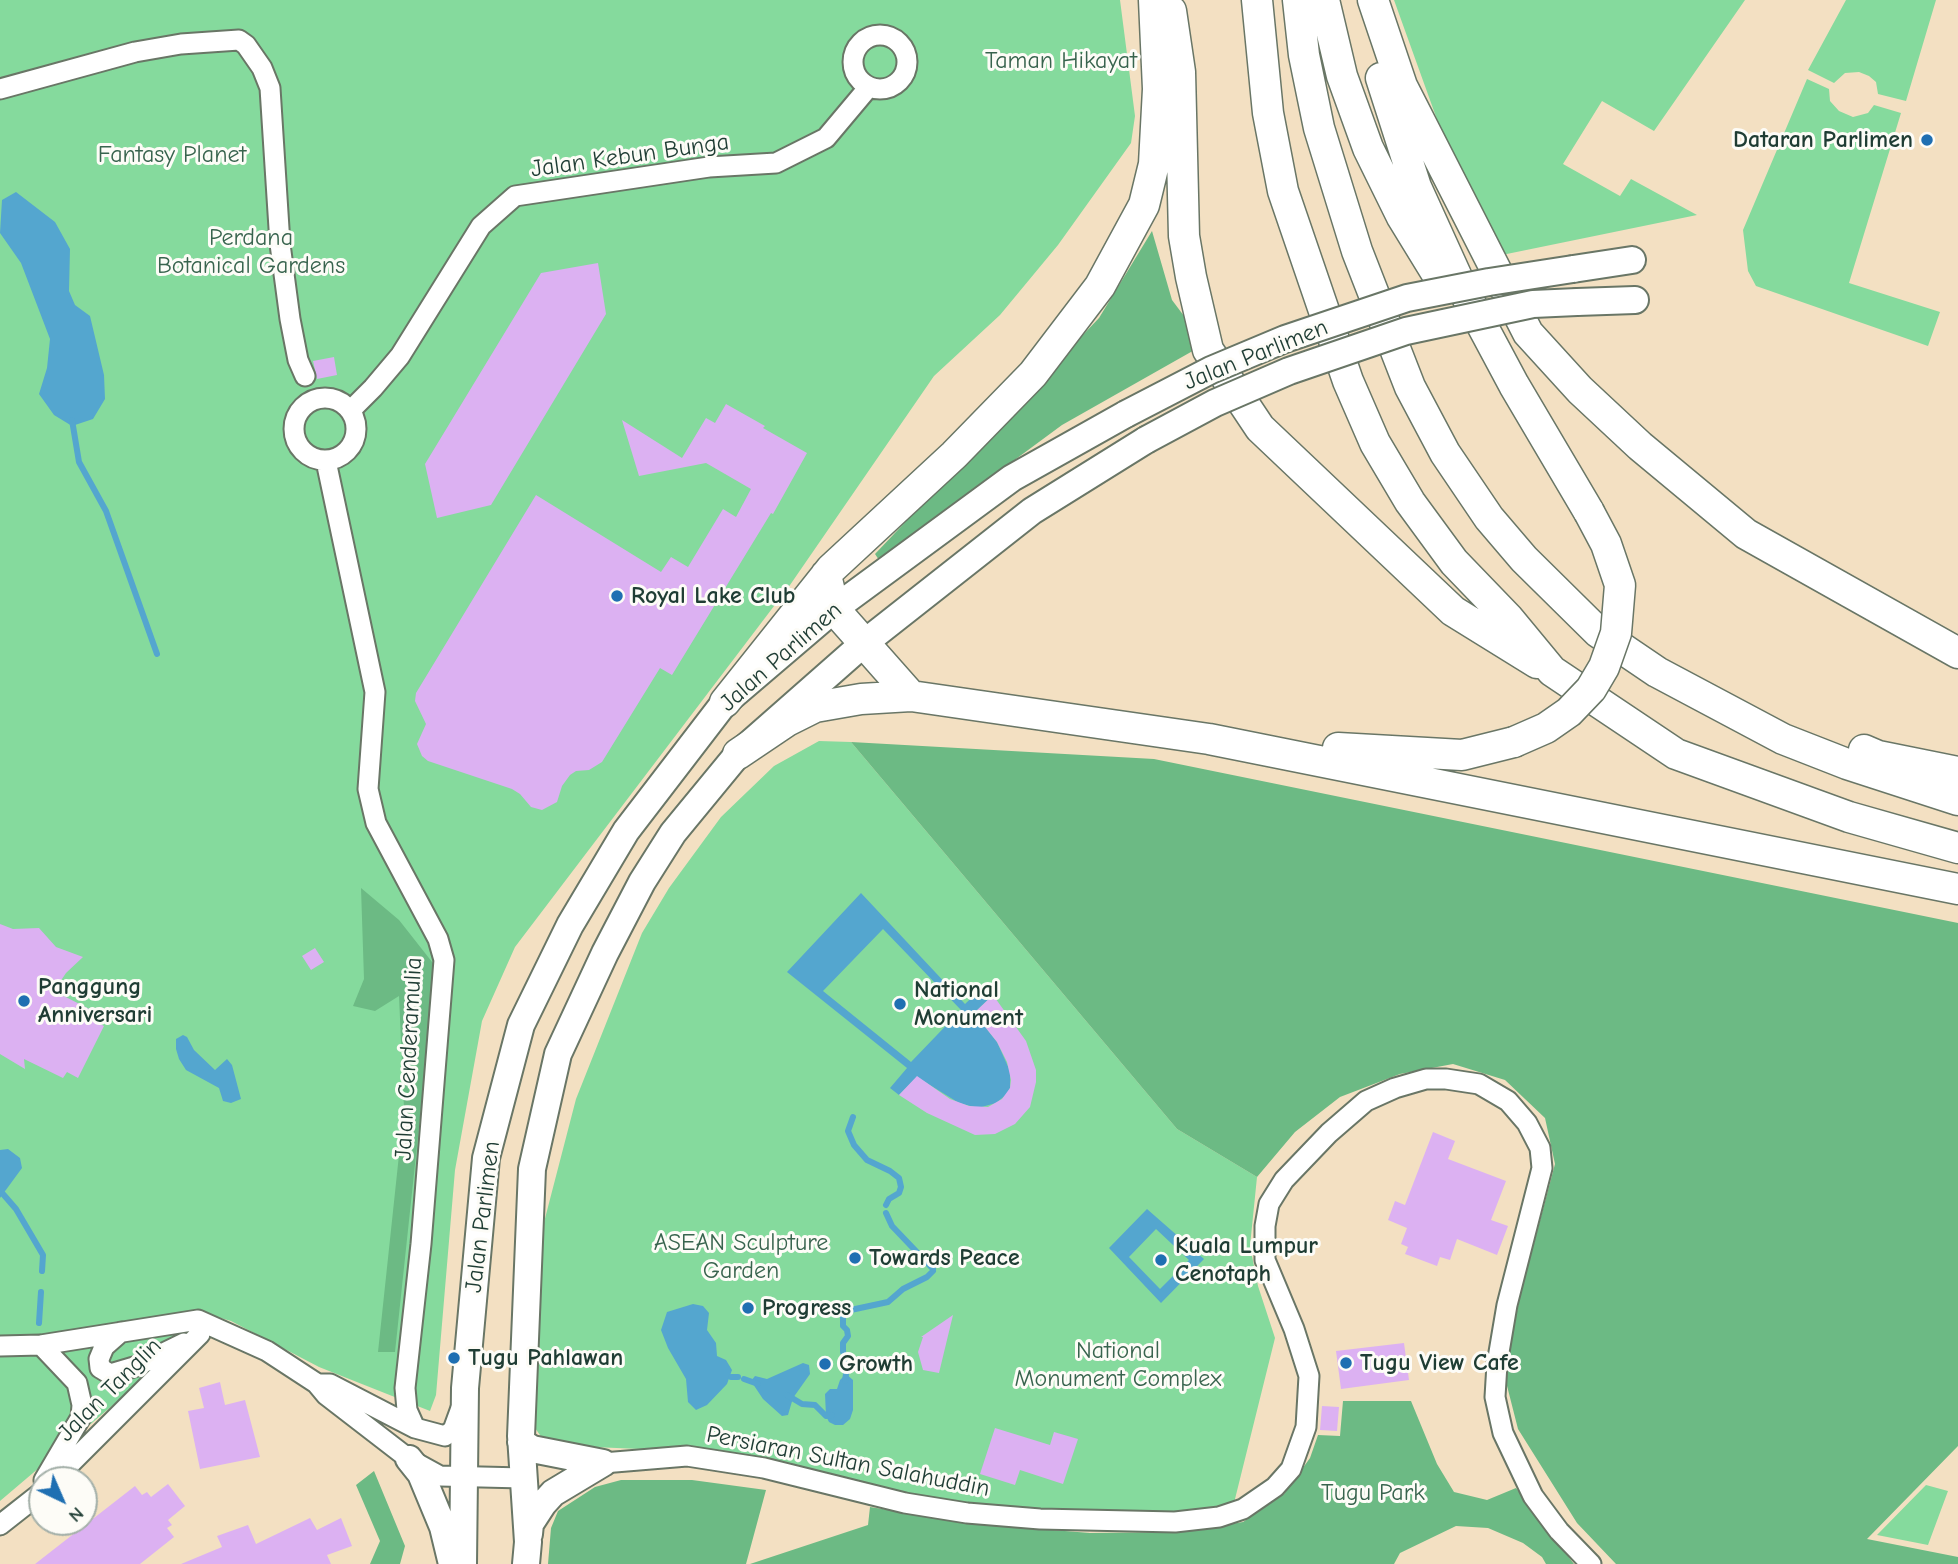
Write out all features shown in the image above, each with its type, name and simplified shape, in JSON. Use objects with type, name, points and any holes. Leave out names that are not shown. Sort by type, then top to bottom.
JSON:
[{"type":"main road","points":[[1135,0],[1158,89]]},
{"type":"main road","points":[[725,702],[826,575],[954,455],[1033,374],[1100,286],[1144,205],[1154,164],[1158,89],[1154,0]]},
{"type":"main road","points":[[1170,0],[1180,72],[1184,236],[1191,277],[1208,350],[1260,428],[1454,611],[1513,650],[1552,671],[1676,754],[1849,817],[1958,848]]},
{"type":"main road","points":[[1257,0],[1268,113],[1283,191],[1348,381],[1375,443],[1410,502],[1454,562],[1509,619],[1552,671]]},
{"type":"main road","points":[[1298,0],[1304,55],[1319,128],[1357,251],[1410,387],[1445,453],[1489,517],[1524,559],[1598,632],[1657,672],[1783,739],[1847,764],[1958,800]]},
{"type":"main road","points":[[1324,0],[1342,76],[1374,160],[1402,216],[1457,307],[1514,385]]},
{"type":"main road","points":[[1209,739],[1462,755],[1514,742],[1546,728],[1569,712],[1591,689],[1604,667],[1616,633],[1620,585],[1606,544],[1460,285],[1416,187],[1371,50],[1362,0]]},
{"type":"main road","points":[[1373,0],[1402,86],[1528,333],[1580,390],[1640,446],[1746,534],[1958,653]]},
{"type":"main road","points":[[826,575],[834,609],[911,696]]},
{"type":"main road","points":[[1657,672],[1878,756],[1958,772]]},
{"type":"main road","points":[[738,754],[787,721],[815,707],[861,699],[911,696],[1209,739],[1958,889]]},
{"type":"street","points":[[0,89],[135,52],[181,44],[239,40],[246,45],[262,68],[270,88],[280,244],[289,319],[298,360],[305,376]]},
{"type":"street","name":"Jalan Kebun Bunga","points":[[351,410],[400,356],[481,226],[515,196],[709,167],[776,163],[826,138],[868,88]]},
{"type":"street","name":"Jalan Parlimen","points":[[463,1564],[466,1388],[486,1158],[521,1025],[570,925],[626,831],[725,702],[834,609],[1012,478],[1211,370],[1273,344],[1407,298],[1489,282],[1632,260]]},
{"type":"street","points":[[1585,267],[1590,302]]},
{"type":"street","name":"Jalan Parlimen","points":[[527,1553],[521,1442],[532,1169],[558,1054],[642,882],[673,833],[738,754],[863,643],[1032,511],[1146,440],[1214,403],[1289,371],[1406,331],[1533,304],[1635,300]]},
{"type":"street","points":[[323,397],[334,398],[351,410],[357,422],[356,436],[350,449],[340,457],[326,461],[310,457],[303,451],[295,436],[295,419],[305,404],[323,397]]},
{"type":"street","name":"Jalan Cenderamulia","points":[[326,461],[374,692],[368,789],[376,823],[438,939],[444,960],[421,1244],[405,1388],[407,1410],[415,1428]]},
{"type":"street","points":[[1012,478],[1032,511]]},
{"type":"street","name":"Persiaran Sultan Salahuddin","points":[[603,1463],[687,1456],[764,1468],[905,1503],[967,1513],[1040,1519],[1175,1522],[1219,1517],[1243,1509],[1275,1487],[1291,1469],[1306,1427],[1309,1376],[1294,1329],[1265,1260],[1265,1226],[1269,1204],[1293,1170],[1329,1133],[1366,1101],[1395,1088],[1426,1079],[1446,1079],[1479,1084],[1508,1101],[1527,1123],[1541,1148],[1542,1168],[1507,1305],[1497,1364],[1495,1397],[1503,1433],[1533,1496],[1559,1531],[1591,1564]]},
{"type":"street","points":[[0,1346],[41,1345],[198,1320],[208,1330],[267,1351],[316,1383],[326,1395],[410,1460],[440,1476],[523,1478]]},
{"type":"street","points":[[121,1332],[104,1347],[99,1359],[100,1368],[110,1374],[137,1366],[208,1330]]},
{"type":"street","name":"Jalan Tanglin","points":[[68,1466],[208,1330]]},
{"type":"street","name":"Jalan Tanglin","points":[[41,1345],[77,1383],[82,1405],[80,1417],[53,1466]]},
{"type":"street","points":[[316,1383],[330,1384],[415,1428],[445,1436],[453,1430],[461,1413],[466,1388]]},
{"type":"street","points":[[369,1405],[386,1401],[405,1388]]},
{"type":"street","points":[[521,1442],[532,1449],[603,1463]]},
{"type":"street","points":[[410,1460],[421,1474],[443,1527],[452,1564]]},
{"type":"street","points":[[527,1553],[530,1524],[553,1493],[603,1463]]},
{"type":"street","name":"Jalan Tanglin","points":[[0,1525],[28,1500]]},
{"type":"green space","name":"Perdana Botanical Gardens","points":[[0,0],[1120,0],[1135,116],[1131,143],[1058,245],[1000,315],[934,376],[790,585],[515,947],[482,1021],[455,1170],[436,1395],[430,1411],[319,1367],[231,1321],[203,1313],[126,1394],[41,1466],[28,1466],[28,1477],[0,1501]]},
{"type":"green space","points":[[1394,0],[1745,0],[1654,131],[1602,101],[1563,164],[1620,196],[1631,179],[1697,215],[1497,256],[1439,125]]},
{"type":"green space","points":[[1846,0],[1936,0],[1906,101],[1878,94],[1876,82],[1859,72],[1845,73],[1834,83],[1808,70]]},
{"type":"green space","points":[[1807,79],[1829,89],[1830,101],[1839,111],[1853,117],[1868,113],[1874,105],[1901,113],[1849,283],[1940,312],[1928,346],[1756,286],[1748,271],[1743,230]]},
{"type":"green space","points":[[1152,231],[1172,300],[1205,344],[1062,425],[879,560],[875,554],[1099,318]]},
{"type":"green space","points":[[819,741],[851,742],[1177,1129],[1257,1177],[1250,1246],[1258,1286],[1275,1338],[1234,1503],[1184,1512],[1042,1512],[917,1499],[686,1451],[547,1445],[535,1428],[542,1230],[576,1099],[642,933],[669,888],[721,817],[774,766]]},
{"type":"green space","points":[[851,742],[1154,759],[1958,923],[1958,1446],[1867,1539],[1958,1557],[1958,1564],[1616,1564],[1577,1523],[1518,1429],[1504,1374],[1521,1292],[1555,1164],[1545,1118],[1505,1080],[1453,1064],[1400,1074],[1340,1097],[1295,1132],[1257,1177],[1177,1129]]},
{"type":"green space","points":[[361,888],[399,920],[436,967],[395,1352],[378,1352],[404,1108],[399,996],[375,1011],[353,1006],[364,979]]},
{"type":"green space","name":"Tugu Park","points":[[1343,1401],[1411,1401],[1437,1464],[1454,1492],[1487,1500],[1516,1488],[1574,1564],[1546,1564],[1542,1557],[1523,1543],[1488,1528],[1456,1526],[1400,1553],[1394,1564],[750,1564],[868,1525],[870,1507],[977,1524],[1090,1533],[1180,1532],[1243,1522],[1284,1494],[1310,1458],[1318,1435],[1340,1436]]},
{"type":"green space","points":[[374,1471],[405,1546],[400,1564],[370,1564],[380,1541],[356,1485]]},
{"type":"green space","points":[[621,1480],[692,1480],[766,1490],[746,1564],[548,1564],[551,1528],[558,1511],[595,1487]]},
{"type":"green space","points":[[1926,1485],[1948,1491],[1928,1545],[1877,1535]]},
{"type":"water","points":[[16,192],[55,222],[70,249],[69,291],[75,305],[90,316],[104,375],[105,399],[93,419],[72,426],[54,415],[39,394],[47,368],[50,339],[21,263],[0,233],[2,200]]},
{"type":"water","points":[[861,893],[965,1004],[985,985],[993,995],[974,1013],[997,1042],[1010,1071],[1010,1088],[1007,1094],[996,1103],[978,1108],[959,1103],[917,1077],[899,1095],[890,1088],[907,1068],[787,972]],"holes":[[[883,929],[961,1010],[911,1062],[823,991]]]},
{"type":"water","points":[[183,1035],[215,1070],[227,1059],[232,1065],[241,1099],[231,1103],[223,1101],[219,1088],[186,1070],[176,1049],[176,1039]]},
{"type":"water","points":[[8,1149],[20,1158],[22,1168],[0,1198],[0,1150]]},
{"type":"water","points":[[1147,1209],[1204,1259],[1161,1303],[1109,1248]],"holes":[[[1156,1229],[1189,1260],[1160,1289],[1129,1257]]]},
{"type":"water","points":[[693,1304],[703,1306],[709,1313],[707,1330],[716,1343],[717,1356],[726,1360],[732,1370],[727,1384],[707,1405],[696,1410],[688,1402],[686,1379],[661,1330],[667,1312]]},
{"type":"water","points":[[803,1363],[809,1365],[810,1374],[793,1398],[788,1415],[782,1416],[763,1399],[751,1381],[755,1376],[767,1379]]},
{"type":"water","points":[[846,1374],[853,1380],[853,1410],[850,1419],[843,1425],[835,1425],[829,1422],[826,1416],[825,1394],[830,1389],[837,1389]]},
{"type":"building","points":[[598,263],[606,314],[491,505],[437,518],[425,464],[541,273]]},
{"type":"building","points":[[334,357],[337,375],[317,379],[313,361]]},
{"type":"building","points":[[726,404],[807,453],[773,514],[771,513],[672,675],[660,668],[602,762],[589,770],[576,771],[570,775],[562,786],[557,802],[542,810],[531,807],[512,789],[428,761],[422,756],[417,744],[426,724],[415,701],[416,693],[536,495],[661,572],[671,557],[688,567],[723,509],[736,517],[751,489],[706,463],[639,476],[622,420],[682,458],[706,418],[715,423]]},
{"type":"building","points":[[0,924],[13,929],[39,928],[56,947],[83,957],[66,973],[54,991],[95,1012],[91,1019],[104,1026],[78,1078],[67,1072],[63,1078],[24,1059],[25,1069],[0,1054]]},
{"type":"building","points":[[315,948],[324,962],[311,970],[302,956]]},
{"type":"building","points":[[993,995],[1026,1041],[1036,1070],[1036,1082],[1030,1107],[1015,1124],[995,1134],[975,1135],[927,1113],[899,1095],[917,1076],[950,1099],[969,1106],[988,1107],[1002,1099],[1010,1088],[1007,1062],[997,1042],[974,1013]]},
{"type":"building","points":[[1433,1132],[1455,1141],[1448,1159],[1506,1181],[1491,1220],[1508,1226],[1497,1255],[1457,1239],[1450,1260],[1440,1257],[1437,1266],[1405,1254],[1408,1247],[1401,1244],[1407,1228],[1388,1220],[1395,1201],[1405,1205]]},
{"type":"building","points":[[953,1315],[939,1373],[923,1370],[918,1352],[921,1337]]},
{"type":"building","points":[[1404,1343],[1409,1380],[1341,1389],[1336,1351]]},
{"type":"building","points":[[220,1382],[225,1405],[245,1400],[260,1457],[200,1469],[188,1411],[204,1408],[199,1388]]},
{"type":"building","points":[[1322,1406],[1339,1407],[1337,1431],[1320,1430]]},
{"type":"building","points":[[995,1428],[1050,1445],[1054,1432],[1078,1439],[1063,1484],[1020,1470],[1015,1485],[980,1474]]},
{"type":"building","points":[[168,1484],[185,1506],[168,1520],[172,1525],[167,1528],[174,1537],[140,1564],[35,1564],[71,1536],[98,1536],[98,1515],[135,1486],[142,1495],[147,1492],[151,1497]]},
{"type":"building","points":[[310,1518],[317,1530],[341,1518],[352,1546],[327,1555],[331,1564],[181,1564],[222,1547],[217,1536],[248,1525],[256,1544]]},
{"type":"waterway","points":[[72,420],[79,462],[106,511],[157,654]]},
{"type":"waterway","points":[[853,1117],[848,1131],[854,1145],[867,1160],[899,1178],[899,1193],[889,1199],[886,1205]]},
{"type":"waterway","points":[[3,1194],[16,1209],[43,1255],[42,1271]]},
{"type":"waterway","points":[[886,1213],[892,1226],[933,1269]]},
{"type":"waterway","points":[[843,1352],[843,1343],[848,1336],[843,1326],[843,1313],[888,1302],[903,1289],[933,1271]]},
{"type":"waterway","points":[[39,1323],[41,1292]]},
{"type":"waterway","points":[[842,1359],[847,1367],[845,1381]]},
{"type":"waterway","points":[[731,1377],[738,1377]]},
{"type":"waterway","points":[[744,1379],[758,1384]]},
{"type":"waterway","points":[[787,1395],[802,1404],[815,1405],[826,1416],[832,1415]]},
{"type":"place","name":"Dataran Parlimen","points":[[1927,140]]},
{"type":"place","name":"Royal Lake Club","points":[[617,596]]},
{"type":"place","name":"Panggung Anniversari","points":[[24,1001]]},
{"type":"place","name":"National Monument","points":[[900,1004]]},
{"type":"place","name":"Towards Peace","points":[[855,1258]]},
{"type":"place","name":"Kuala Lumpur Cenotaph","points":[[1161,1260]]},
{"type":"place","name":"Progress","points":[[748,1308]]},
{"type":"place","name":"Tugu Pahlawan","points":[[454,1358]]},
{"type":"place","name":"Tugu View Cafe","points":[[1346,1363]]},
{"type":"place","name":"Growth","points":[[825,1364]]},
{"type":"park label","name":"Taman Hikayat","points":[[1061,61]]},
{"type":"park label","name":"Fantasy Planet","points":[[172,155]]},
{"type":"park label","name":"ASEAN Sculpture Garden","points":[[741,1257]]},
{"type":"park label","name":"National Monument Complex","points":[[1118,1365]]}]
